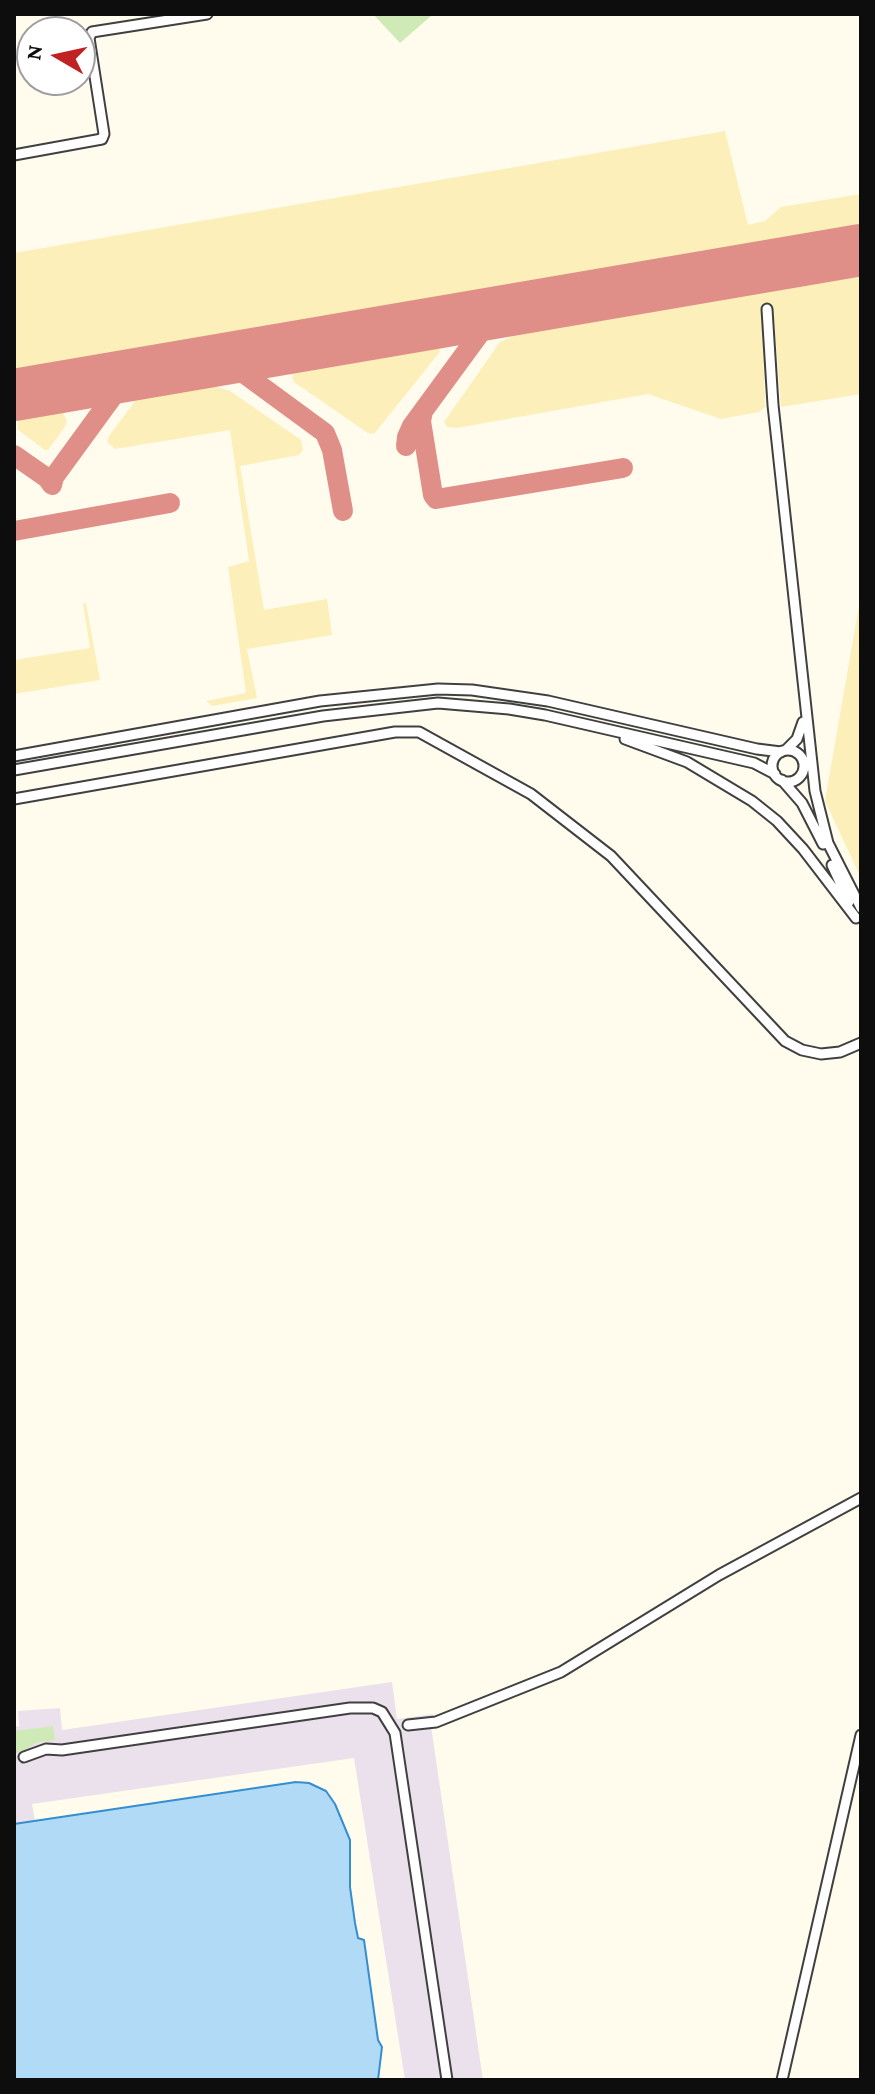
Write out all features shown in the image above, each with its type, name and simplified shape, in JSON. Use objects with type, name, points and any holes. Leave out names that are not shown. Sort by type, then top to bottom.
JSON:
[{"type":"street","points":[[14,155],[102,139],[104,134],[89,38],[92,32],[207,14]]},
{"type":"street","points":[[767,309],[773,405],[815,791],[828,843],[861,908]]},
{"type":"street","points":[[14,756],[320,701],[438,689],[472,690],[548,701],[757,749],[797,753],[815,791]]},
{"type":"street","points":[[14,770],[364,710],[438,703],[545,715],[754,763],[778,777],[812,819],[858,922]]},
{"type":"street","points":[[778,777],[773,764],[797,739],[802,730],[804,710]]},
{"type":"street","points":[[545,715],[687,762],[752,801],[777,821],[803,849],[858,922]]},
{"type":"street","points":[[14,799],[395,732],[419,732],[531,794],[611,856],[785,1041],[802,1050],[821,1054],[840,1052],[861,1043]]},
{"type":"street","points":[[778,777],[795,780],[804,764],[808,736]]},
{"type":"street","points":[[408,1725],[443,1719],[561,1672],[719,1575],[861,1498]]},
{"type":"street","points":[[24,1757],[46,1749],[62,1750],[350,1708],[373,1708],[382,1712],[395,1733],[447,2080]]},
{"type":"street","points":[[782,2080],[861,1735]]},
{"type":"shaded area","points":[[392,1682],[397,1719],[433,1714],[431,1726],[483,2080],[405,2080],[354,1758],[32,1804],[35,1821],[14,1824],[14,1727],[19,1726],[18,1711],[60,1708],[62,1730]]},
{"type":"green space","points":[[373,14],[429,14],[431,16],[400,43]]},
{"type":"green space","points":[[53,1726],[55,1740],[36,1743],[22,1752],[14,1753],[14,1731]]},
{"type":"sand","points":[[725,131],[748,225],[765,221],[781,207],[861,194],[861,226],[14,371],[14,253]]},
{"type":"sand","points":[[861,276],[861,394],[781,407],[773,306],[762,308],[765,407],[759,412],[721,419],[648,394],[456,428],[447,427],[444,422],[500,342],[517,334]]},
{"type":"sand","points":[[437,348],[439,353],[374,434],[368,433],[294,382],[292,377],[294,373]]},
{"type":"sand","points":[[214,386],[230,391],[301,440],[303,450],[299,455],[240,466],[264,610],[327,599],[332,635],[247,649],[257,698],[212,706],[206,701],[246,693],[228,567],[249,561],[230,430],[115,449],[107,442],[137,399]]},
{"type":"sand","points":[[63,412],[66,425],[48,450],[17,429],[18,419]]},
{"type":"sand","points":[[861,594],[861,878],[825,801]]},
{"type":"sand","points":[[83,603],[86,603],[100,680],[14,694],[14,660],[90,648]]},
{"type":"water","points":[[296,1782],[309,1783],[326,1791],[350,1840],[350,1887],[355,1923],[358,1938],[364,1940],[378,2040],[382,2047],[378,2080],[14,2080],[14,1824]]},
{"type":"taxiway","points":[[406,446],[412,426],[486,325],[506,311]]},
{"type":"taxiway","points":[[203,363],[235,367],[325,433],[332,450],[343,511]]},
{"type":"taxiway","points":[[14,455],[52,485],[54,477],[113,396],[135,374]]},
{"type":"taxiway","points":[[423,411],[421,421],[436,499],[623,468]]},
{"type":"taxiway","points":[[14,531],[170,503]]},
{"type":"runway","points":[[14,395],[861,250]]}]
